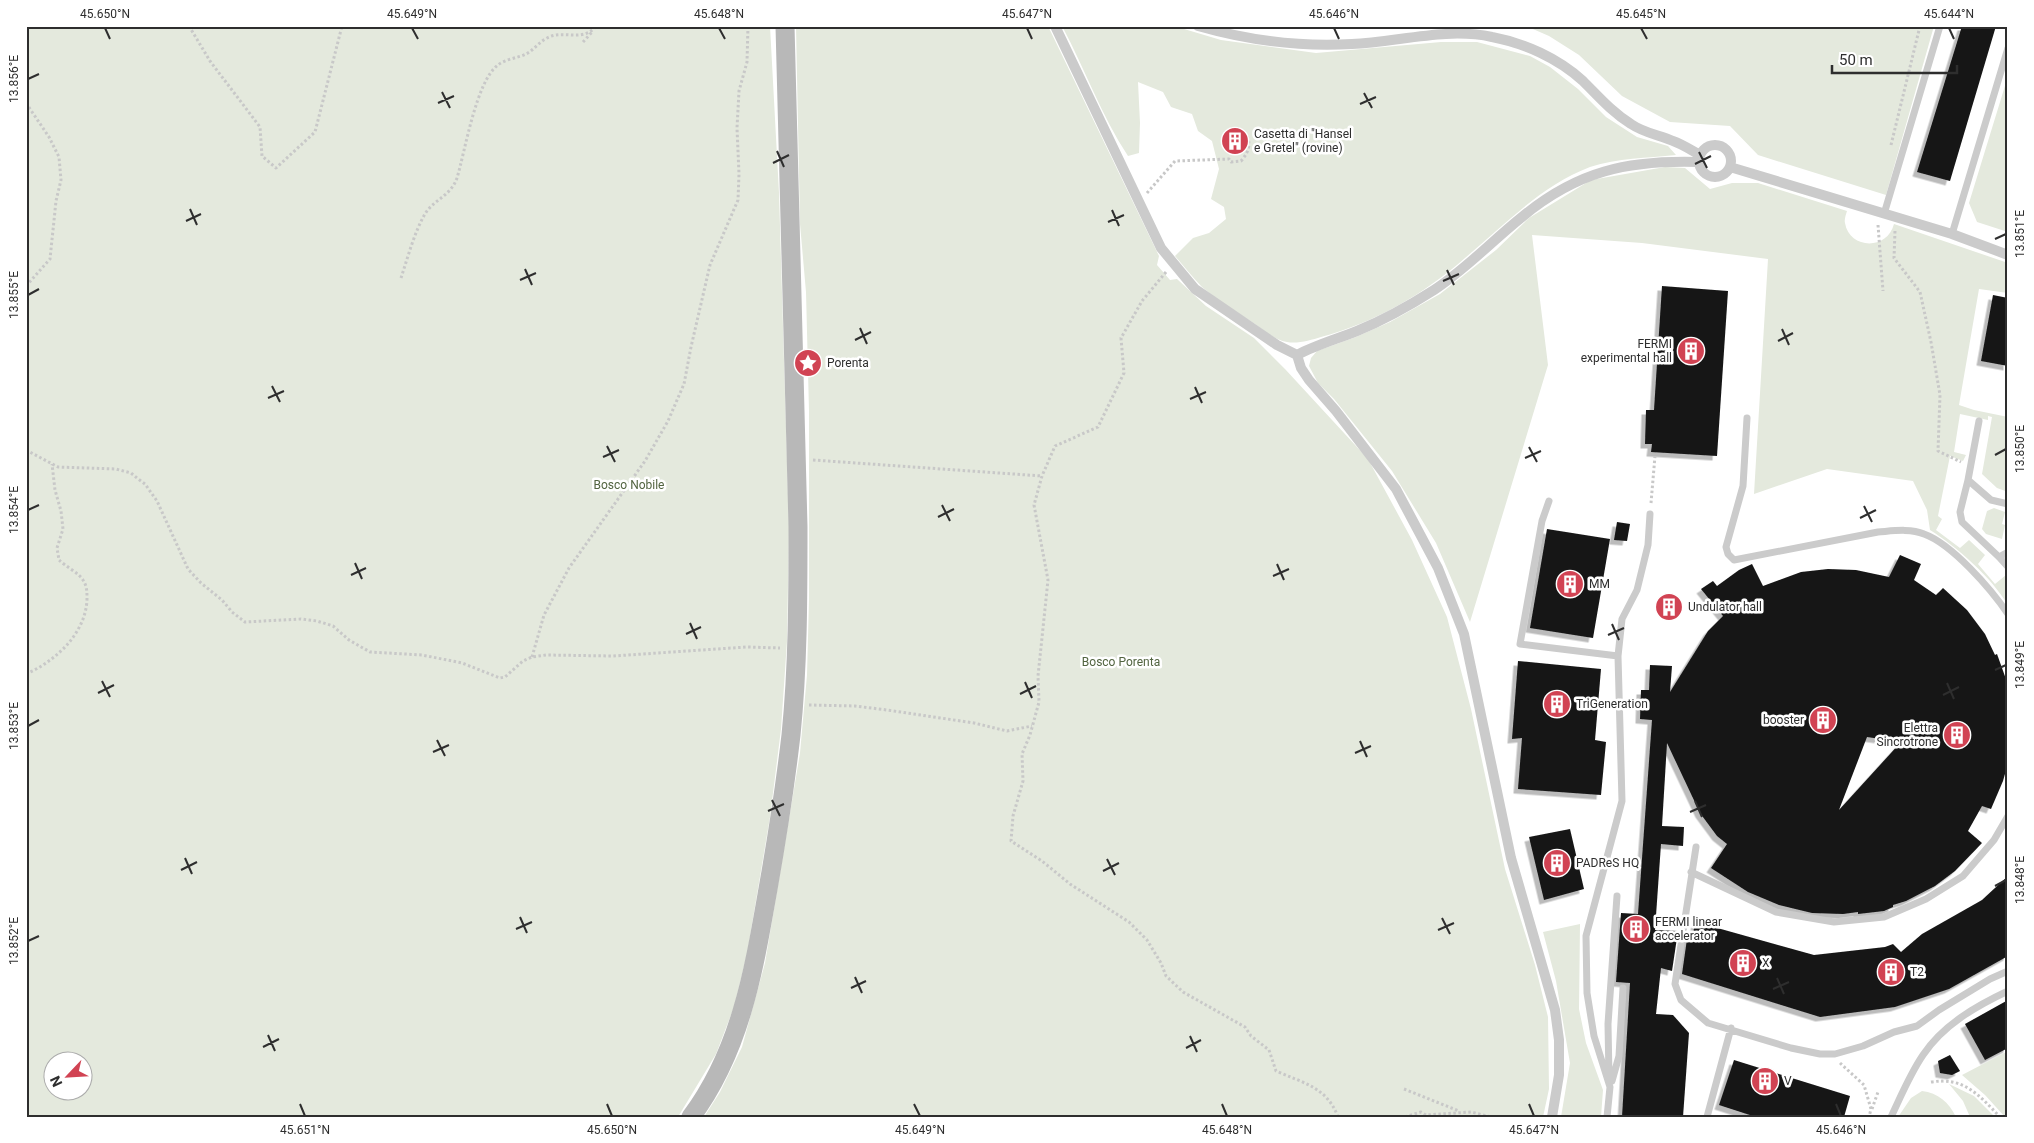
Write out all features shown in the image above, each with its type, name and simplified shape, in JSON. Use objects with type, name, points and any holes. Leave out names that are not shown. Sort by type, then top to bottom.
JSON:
[{"type":"main road","points":[[691,1117],[705,1096],[731,1045],[740,1022],[755,960],[780,824],[793,704],[798,582],[785,26]]},
{"type":"street","points":[[1055,26],[1161,248],[1195,289],[1277,345],[1297,354],[1301,368],[1309,380],[1336,411],[1396,489],[1438,568],[1464,634],[1511,858],[1555,1010],[1559,1040],[1559,1075],[1552,1117]]},
{"type":"street","points":[[1198,26],[1258,39],[1299,44],[1350,44],[1455,34],[1491,36],[1510,41],[1556,62],[1582,80],[1605,104],[1632,125],[1648,133],[1675,141],[1699,159],[1704,173],[1715,178],[1722,176],[1730,167],[1730,155],[1721,146],[1708,146],[1699,159]]},
{"type":"street","points":[[1297,354],[1313,346],[1356,331],[1408,306],[1476,259],[1521,217],[1543,200],[1569,185],[1596,173],[1624,166],[1657,161],[1699,159]]},
{"type":"street","points":[[1730,167],[1952,234],[2008,255]]},
{"type":"lane","points":[[1881,213],[1940,26]]},
{"type":"lane","points":[[1952,234],[2008,48]]},
{"type":"lane","points":[[1747,418],[1743,486],[1726,547],[1728,554],[1734,560],[1878,532],[1918,532],[1937,541],[1955,554],[1996,597],[2008,614]]},
{"type":"lane","points":[[1979,421],[1971,467],[1960,512],[1962,522],[2008,568]]},
{"type":"lane","points":[[1968,480],[1991,500],[2008,504]]},
{"type":"lane","points":[[1549,501],[1542,521],[1520,644],[1618,656]]},
{"type":"lane","points":[[1610,1087],[1592,1027],[1587,993],[1586,936],[1622,801],[1618,656],[1622,619],[1636,590],[1648,545],[1650,514]]},
{"type":"lane","points":[[1999,557],[2008,552]]},
{"type":"lane","points":[[1691,872],[1776,912],[1834,922],[1884,917],[1926,899],[1963,876],[1994,840],[2008,816]]},
{"type":"lane","points":[[1696,847],[1674,984],[1682,1000],[1708,1023],[1731,1028],[1791,1048],[1820,1054],[1834,1054],[1863,1046],[1894,1032],[1916,1026],[1947,1004],[1990,979],[2008,971]]},
{"type":"lane","points":[[1608,1117],[1610,1087],[1608,1024],[1617,896]]},
{"type":"lane","points":[[1610,1087],[1619,1056],[1623,988]]},
{"type":"lane","points":[[1890,1117],[1924,1053],[1952,1024],[1984,1002],[2008,990]]},
{"type":"lane","points":[[1707,1117],[1707,1111],[1731,1028]]},
{"type":"path","points":[[189,26],[210,60],[260,127],[262,156],[276,168],[315,132],[342,26]]},
{"type":"path","points":[[583,42],[596,26]]},
{"type":"path","points":[[532,657],[544,615],[569,568],[645,461],[668,421],[684,384],[710,265],[738,200],[737,128],[739,91],[747,62],[748,26]]},
{"type":"path","points":[[1889,154],[1899,106],[1920,26]]},
{"type":"path","points":[[400,278],[425,214],[438,200],[445,196],[456,180],[468,128],[486,81],[498,64],[528,53],[548,37],[562,34],[575,37],[593,30]]},
{"type":"path","points":[[26,103],[49,137],[59,157],[61,180],[56,201],[50,259],[26,286]]},
{"type":"path","points":[[1138,199],[1145,195],[1175,160],[1219,158],[1229,159],[1231,162],[1241,161],[1245,157],[1250,144],[1248,137],[1243,132]]},
{"type":"path","points":[[1881,213],[1882,291]]},
{"type":"path","points":[[1896,218],[1894,258],[1920,292],[1931,342],[1940,395],[1938,451],[1971,467]]},
{"type":"path","points":[[1173,264],[1142,301],[1121,338],[1124,373],[1098,427],[1055,446],[1042,476],[1034,505],[1048,580],[1038,666],[1039,702],[1030,735],[1022,754],[1023,781],[1013,816],[1011,841],[1042,861],[1070,884],[1128,922],[1147,940],[1161,963],[1166,976],[1183,992],[1246,1027],[1251,1036],[1269,1050],[1276,1071],[1314,1086],[1333,1103],[1338,1117]]},
{"type":"path","points":[[26,450],[66,469],[116,469],[131,473],[157,501],[188,569],[201,583],[222,600],[232,612],[245,622],[317,620],[333,626],[349,640],[370,652],[422,655],[462,663],[500,678],[505,677],[523,661],[532,657],[546,655],[613,656],[747,647],[796,648]]},
{"type":"path","points":[[1650,514],[1655,456]]},
{"type":"path","points":[[796,459],[1042,476]]},
{"type":"path","points":[[26,674],[43,667],[68,645],[86,613],[87,588],[83,578],[59,560],[57,548],[63,529],[52,464]]},
{"type":"path","points":[[793,704],[871,708],[974,723],[1007,731],[1032,726]]},
{"type":"path","points":[[1834,1054],[1841,1064],[1864,1086],[1871,1109]]},
{"type":"path","points":[[1931,1082],[1945,1080],[1960,1083],[1980,1096],[2000,1117]]},
{"type":"path","points":[[1404,1089],[1462,1112]]},
{"type":"path","points":[[1869,1117],[1878,1092]]},
{"type":"path","points":[[1405,1117],[1420,1112],[1426,1115],[1471,1112],[1491,1117]]},
{"type":"green space","name":"Bosco Nobile","points":[[26,26],[770,26],[779,193],[789,528],[787,641],[781,729],[770,817],[747,954],[734,1007],[716,1054],[678,1117],[26,1117]]},
{"type":"green space","name":"Bosco Porenta","points":[[796,26],[1048,26],[1159,256],[1157,265],[1170,280],[1177,279],[1206,306],[1254,338],[1368,459],[1412,540],[1447,617],[1471,709],[1505,869],[1535,965],[1548,1017],[1549,1089],[1543,1117],[704,1117],[720,1092],[742,1047],[765,963],[800,753],[807,675],[809,411],[806,292],[800,224]]},
{"type":"green space","points":[[1062,26],[1174,26],[1221,40],[1316,53],[1441,42],[1477,42],[1530,56],[1550,67],[1578,89],[1606,117],[1637,137],[1668,146],[1676,155],[1611,162],[1590,167],[1572,175],[1524,207],[1433,284],[1398,306],[1341,331],[1304,341],[1287,342],[1270,335],[1221,302],[1198,283],[1175,256],[1193,238],[1209,233],[1226,219],[1224,207],[1211,199],[1219,169],[1212,141],[1198,131],[1192,114],[1171,107],[1163,92],[1138,82],[1139,153],[1128,156],[1101,108]]},
{"type":"green space","points":[[1526,26],[1934,26],[1886,195],[1758,155],[1730,126],[1670,122],[1622,96],[1579,55],[1549,36]]},
{"type":"green space","points":[[2008,76],[2008,232],[1977,222],[1969,203]]},
{"type":"green space","points":[[1665,167],[1685,168],[1710,189],[1732,183],[1758,183],[1847,211],[1845,222],[1848,232],[1860,242],[1876,242],[1884,239],[1890,233],[1894,224],[2008,263],[2008,293],[1979,289],[1959,405],[2008,417],[2008,492],[1997,488],[1982,474],[1992,417],[1988,416],[1988,420],[1960,414],[1954,452],[1966,455],[1963,461],[1950,456],[1938,516],[1942,519],[1936,530],[1960,548],[1969,540],[1985,555],[1978,564],[1995,584],[2006,575],[2008,578],[2008,605],[2001,594],[1973,563],[1930,530],[1927,510],[1913,481],[1827,469],[1754,494],[1768,259],[1642,243],[1532,235],[1548,365],[1470,622],[1436,543],[1392,471],[1334,399],[1318,383],[1309,366],[1311,358],[1317,351],[1390,322],[1440,294],[1496,250],[1529,218],[1591,180]]},
{"type":"green space","points":[[1994,508],[2005,512],[2002,524],[2005,525],[2002,539],[1986,534],[1982,529],[1987,511]]},
{"type":"green space","points":[[1580,924],[1579,1009],[1586,1043],[1603,1090],[1601,1117],[1561,1117],[1570,1063],[1556,981],[1543,932]]},
{"type":"green space","points":[[2008,1051],[2008,1117],[2005,1117],[1985,1095],[1962,1075]]},
{"type":"green space","points":[[1949,1084],[1974,1096],[1995,1117],[1970,1117],[1963,1101]]},
{"type":"green space","points":[[1922,1091],[1942,1099],[1956,1117],[1898,1117],[1911,1098]]},
{"type":"building","points":[[1962,26],[1996,26],[1950,181],[1917,172]]},
{"type":"building","name":"FERMI experimental hall","points":[[1662,286],[1728,291],[1717,456],[1651,452],[1652,444],[1645,444],[1646,410],[1654,410]]},
{"type":"building","points":[[1993,295],[2008,298],[2008,366],[1981,361]]},
{"type":"building","points":[[1617,522],[1630,524],[1627,541],[1614,540]]},
{"type":"building","name":"MM","points":[[1547,529],[1610,539],[1593,638],[1530,628]]},
{"type":"building","name":"Elettra Sincrotrone","points":[[1900,555],[1921,564],[1914,580],[1936,595],[1943,588],[1967,610],[1985,634],[1995,655],[1997,654],[2007,682],[2008,763],[2003,781],[1991,809],[1982,806],[1968,831],[1982,843],[1955,871],[1935,886],[1884,911],[1858,914],[1858,912],[1843,914],[1812,913],[1779,905],[1748,892],[1711,868],[1727,844],[1717,836],[1700,813],[1667,743],[1662,826],[1684,827],[1683,846],[1661,844],[1655,930],[1678,931],[1672,971],[1661,968],[1656,1014],[1673,1015],[1689,1033],[1683,1117],[1622,1117],[1630,983],[1616,982],[1621,913],[1638,914],[1652,720],[1640,719],[1641,690],[1649,690],[1650,665],[1672,666],[1670,692],[1708,631],[1723,616],[1701,589],[1713,581],[1717,586],[1739,570],[1752,564],[1763,586],[1801,572],[1828,569],[1856,570],[1889,577]],"holes":[[[1867,737],[1901,742],[1839,810]]]},
{"type":"building","name":"TriGeneration","points":[[1518,661],[1601,669],[1595,740],[1606,742],[1601,795],[1518,789],[1522,738],[1512,739]]},
{"type":"building","name":"PADReS HQ","points":[[1570,829],[1584,889],[1544,900],[1529,837]]},
{"type":"building","points":[[2008,876],[2008,956],[1949,989],[1895,1007],[1820,1017],[1682,974],[1688,932],[1693,932],[1696,922],[1814,955],[1885,947],[1893,944],[1901,952],[1922,934],[1982,900]]},
{"type":"building","points":[[2008,1000],[2008,1048],[1985,1060],[1965,1024]]},
{"type":"building","points":[[1950,1055],[1960,1071],[1952,1075],[1940,1073],[1938,1061]]},
{"type":"building","name":"V","points":[[1734,1060],[1850,1096],[1844,1117],[1756,1117],[1719,1105]]},
{"type":"place","name":"Casetta di \"Hansel e Gretel\" (rovine)","points":[[1235,141]]},
{"type":"place","name":"FERMI experimental hall","points":[[1691,351]]},
{"type":"place","name":"Porenta","points":[[808,363]]},
{"type":"place","name":"MM","points":[[1570,584]]},
{"type":"place","name":"Undulator hall","points":[[1669,607]]},
{"type":"place","name":"TriGeneration","points":[[1557,704]]},
{"type":"place","name":"booster","points":[[1823,720]]},
{"type":"place","name":"Elettra Sincrotrone","points":[[1957,735]]},
{"type":"place","name":"PADReS HQ","points":[[1557,863]]},
{"type":"place","name":"FERMI linear accelerator","points":[[1636,929]]},
{"type":"place","name":"X","points":[[1743,963]]},
{"type":"place","name":"T2","points":[[1891,972]]},
{"type":"place","name":"V","points":[[1765,1081]]}]
